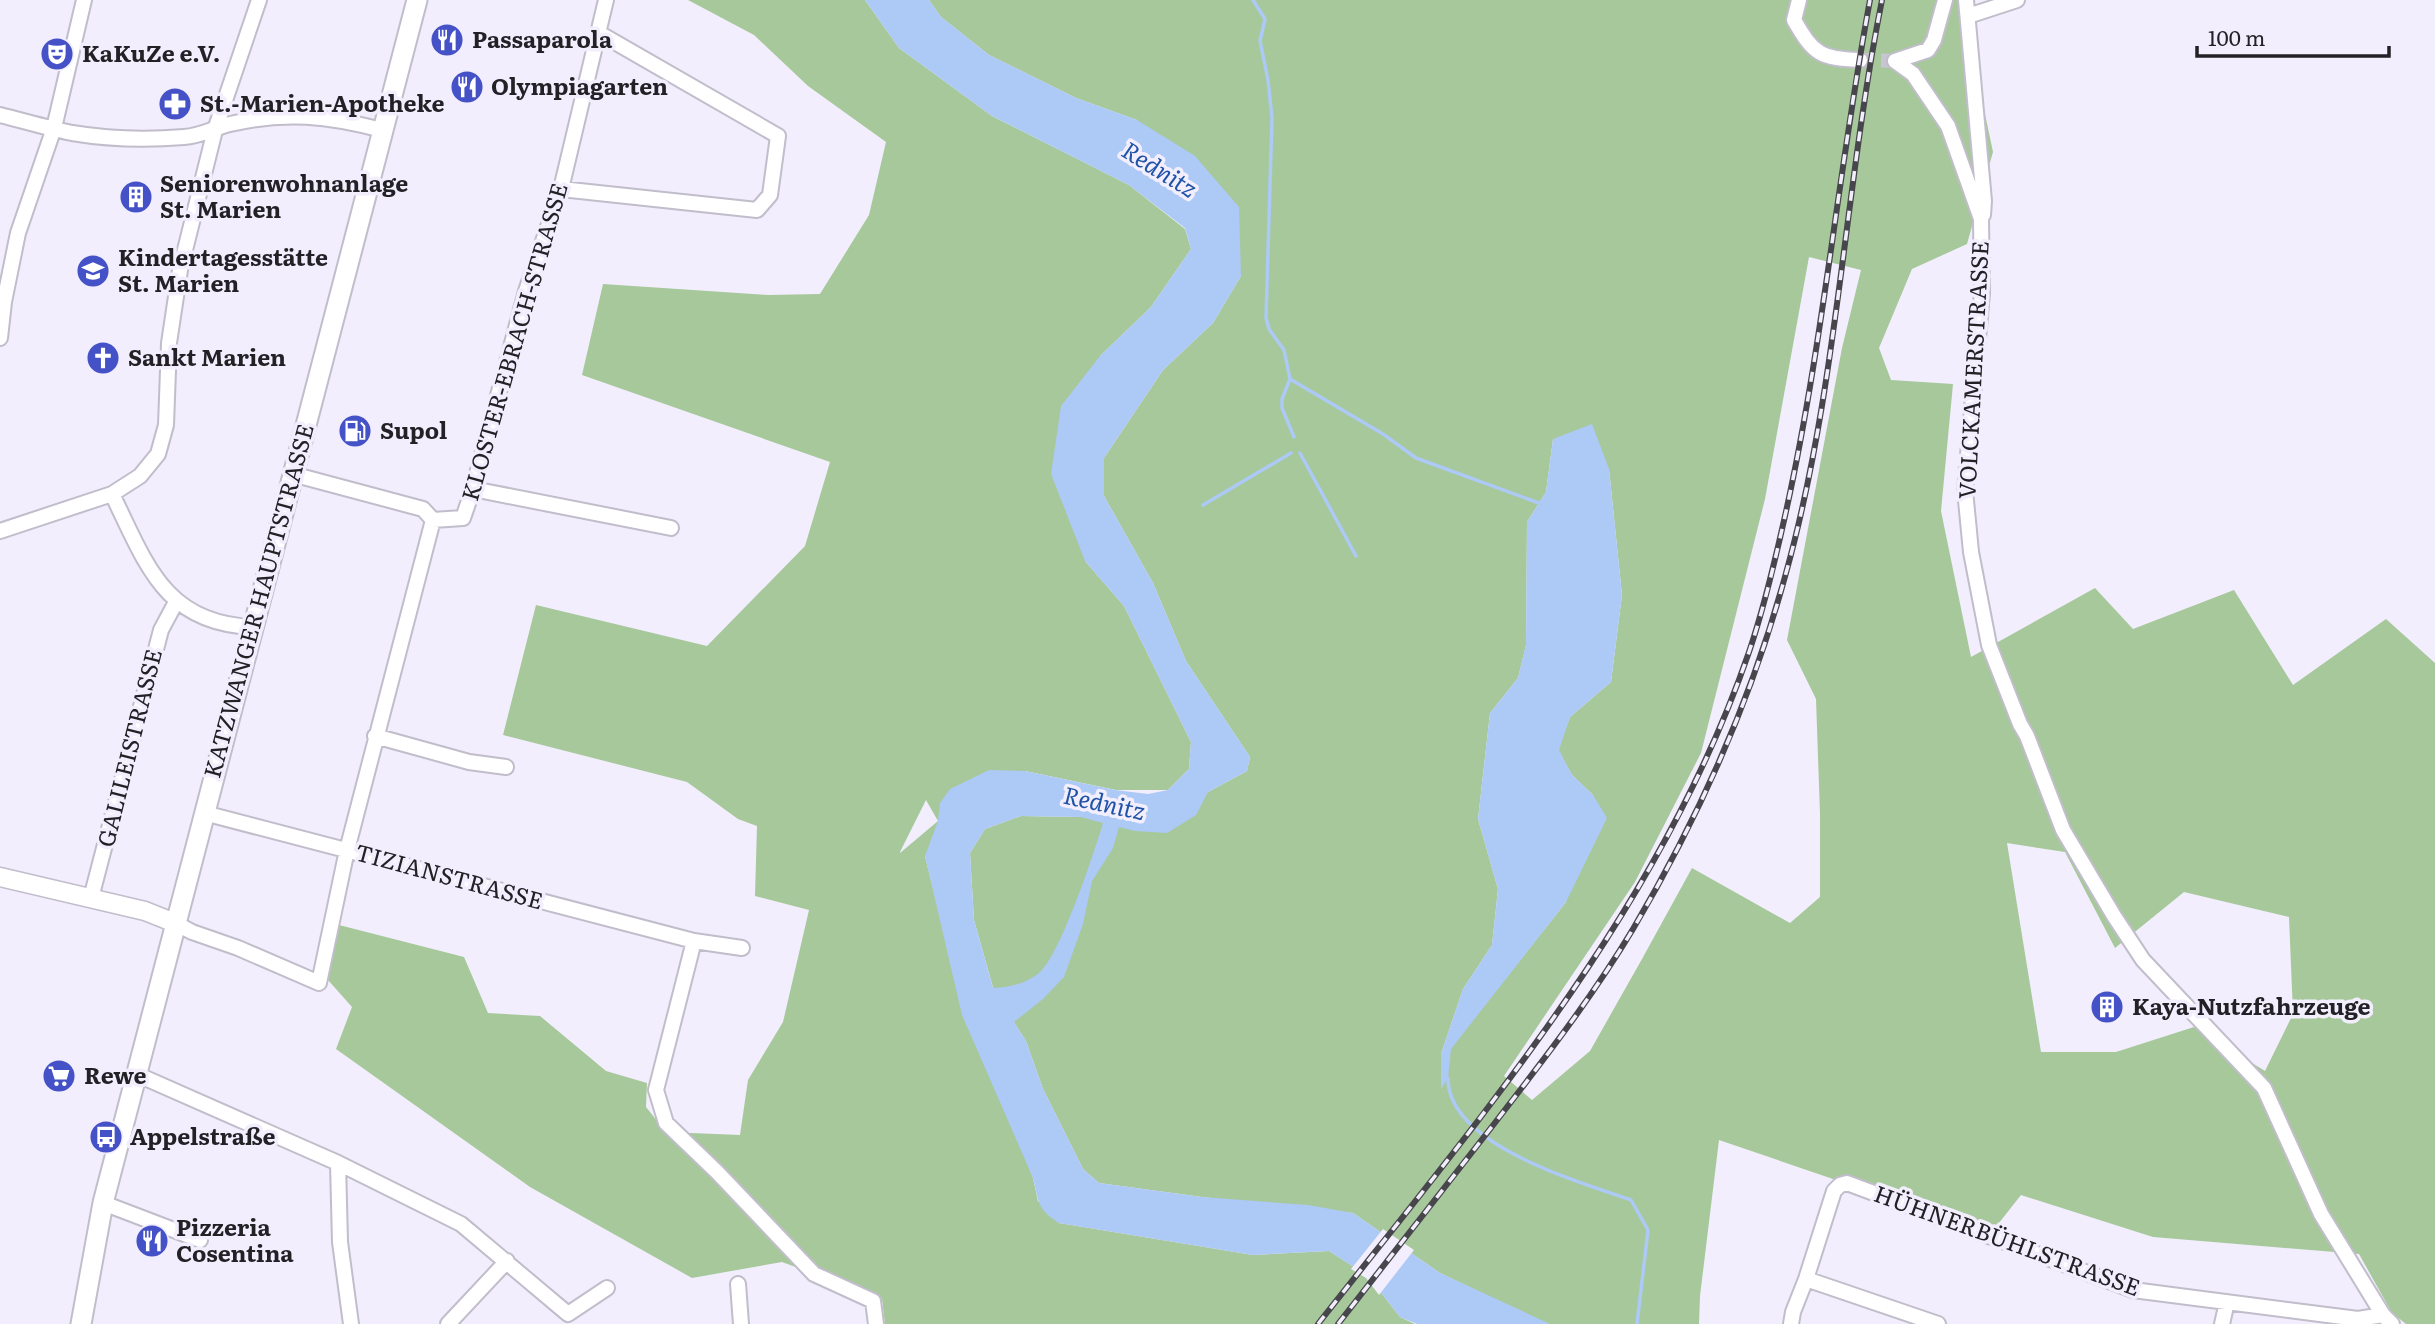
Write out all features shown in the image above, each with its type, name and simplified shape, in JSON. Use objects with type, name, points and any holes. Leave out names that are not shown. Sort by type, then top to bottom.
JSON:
[{"type":"main road","name":"KATZWANGER HAUPTSTRASSE","points":[[80,1324],[103,1203],[417,0]]},
{"type":"street","points":[[0,338],[4,302],[18,233],[54,128],[84,0]]},
{"type":"street","points":[[0,531],[112,494],[140,477],[163,443],[170,331],[180,270],[215,130],[259,0]]},
{"type":"street","name":"KLOSTER-EBRACH-STRASSE","points":[[175,923],[319,983],[347,850],[375,736],[433,520],[463,518],[473,489],[526,291],[561,189],[606,0]]},
{"type":"street","points":[[1799,0],[1794,20],[1809,47],[1833,59],[1860,60]]},
{"type":"street","points":[[1945,0],[1934,40],[1928,50],[1895,61],[1913,74],[1948,126],[1981,219]]},
{"type":"street","name":"VOLCKAMERSTRASSE","points":[[1966,0],[1984,214],[1981,219],[1982,293],[1965,490],[1972,552],[1989,645],[2063,830],[2143,960],[2264,1088],[2321,1214],[2388,1321]]},
{"type":"street","points":[[1968,16],[2017,0]]},
{"type":"street","points":[[561,189],[757,210],[770,195],[778,136],[599,33]]},
{"type":"street","points":[[0,115],[94,135],[185,137],[229,124],[304,115],[383,130]]},
{"type":"street","points":[[292,474],[423,509],[433,520]]},
{"type":"street","points":[[473,489],[671,528]]},
{"type":"street","points":[[112,494],[148,568],[176,602],[203,619],[253,627]]},
{"type":"street","name":"GALILEISTRASSE","points":[[92,898],[160,630],[176,602]]},
{"type":"street","points":[[375,736],[469,762],[506,767]]},
{"type":"street","name":"TIZIANSTRASSE","points":[[204,813],[694,941],[742,948]]},
{"type":"street","points":[[0,877],[153,914],[175,923]]},
{"type":"street","points":[[694,941],[656,1090],[666,1123],[717,1172],[814,1274],[873,1301],[876,1324]]},
{"type":"street","points":[[136,1074],[338,1163],[461,1224],[568,1314],[607,1288]]},
{"type":"street","points":[[338,1163],[340,1242],[351,1324]]},
{"type":"street","name":"HÜHNERBÜHLSTRASSE","points":[[1806,1279],[1833,1191],[1847,1183],[2133,1290],[2388,1321]]},
{"type":"street","points":[[103,1203],[200,1240]]},
{"type":"street","points":[[448,1324],[507,1261]]},
{"type":"street","points":[[1791,1324],[1806,1279],[1938,1324]]},
{"type":"street","points":[[738,1284],[741,1324]]},
{"type":"street","points":[[2222,1324],[2227,1302]]},
{"type":"green space","points":[[688,0],[865,0],[899,48],[992,116],[1129,185],[1185,229],[1191,249],[1151,307],[1100,356],[1085,561],[1124,606],[1191,742],[1189,769],[1168,790],[1116,790],[1025,771],[925,856],[943,930],[1033,1178],[1038,1201],[1059,1223],[1253,1255],[1329,1251],[1368,1276],[1400,1317],[1415,1324],[885,1324],[882,1299],[782,1262],[692,1278],[530,1187],[336,1049],[352,1007],[328,980],[339,925],[464,957],[488,1013],[540,1016],[606,1071],[647,1083],[646,1107],[666,1132],[740,1135],[748,1080],[783,1022],[809,910],[755,896],[757,826],[738,819],[687,782],[503,735],[536,605],[707,646],[805,546],[830,462],[582,375],[603,284],[768,295],[820,294],[869,215],[886,142],[808,86],[754,35]],"holes":[[[926,800],[938,821],[900,853]]]},
{"type":"green space","points":[[929,0],[1961,0],[1993,152],[1967,244],[1912,269],[1879,348],[1891,380],[1953,384],[1941,511],[1971,657],[2095,588],[2133,629],[2234,590],[2293,685],[2386,619],[2435,663],[2435,1324],[2406,1324],[2392,1313],[2359,1254],[2153,1237],[2021,1195],[1991,1233],[1719,1140],[1699,1324],[1547,1324],[1440,1273],[1353,1213],[1099,1183],[1083,1169],[1043,1089],[1026,1041],[994,991],[974,920],[970,853],[985,829],[1021,816],[1081,817],[1208,792],[1247,771],[1250,757],[1186,661],[1153,583],[1104,496],[1104,458],[1163,370],[1213,323],[1241,276],[1137,120],[1076,98],[989,55],[941,17]],"holes":[[[1809,257],[1861,270],[1842,348],[1787,640],[1816,699],[1820,897],[1790,923],[1692,868],[1590,1051],[1532,1100],[1504,1076],[1635,882],[1701,753],[1765,499]],[[1553,439],[1609,469],[1622,595],[1611,682],[1570,717],[1558,750],[1572,775],[1593,795],[1566,902],[1450,1049],[1441,1054],[1463,989],[1492,945],[1498,889],[1478,819],[1490,713],[1518,678],[1526,645],[1527,522],[1546,492]],[[2007,843],[2065,852],[2115,948],[2184,892],[2289,917],[2293,1014],[2265,1071],[2194,1027],[2116,1052],[2041,1052]]]},
{"type":"water","name":"Rednitz","points":[[865,0],[929,0],[941,17],[989,55],[1076,98],[1137,120],[1195,156],[1239,207],[1241,276],[1213,323],[1163,370],[1104,458],[1104,496],[1153,583],[1186,661],[1250,757],[1247,771],[1208,792],[1196,815],[1167,833],[1119,827],[1113,848],[1092,881],[1083,924],[1064,977],[1043,999],[1014,1022],[1026,1041],[1043,1089],[1083,1169],[1099,1183],[1202,1197],[1308,1205],[1353,1213],[1440,1273],[1550,1324],[1417,1324],[1400,1317],[1368,1276],[1329,1251],[1253,1255],[1059,1223],[1046,1213],[1040,1204],[1033,1178],[962,1015],[925,856],[938,821],[940,803],[950,789],[989,770],[1025,771],[1115,790],[1148,794],[1168,790],[1189,769],[1191,742],[1124,606],[1085,561],[1051,474],[1061,406],[1100,356],[1151,307],[1191,249],[1185,228],[1129,185],[992,116],[899,48]],"holes":[[[1021,816],[1081,817],[1103,823],[1076,903],[1057,947],[1034,977],[1017,984],[993,988],[974,920],[970,853],[985,829]]]},
{"type":"water","points":[[1592,424],[1609,469],[1622,595],[1611,682],[1570,717],[1559,750],[1572,775],[1593,795],[1607,818],[1566,902],[1451,1049],[1448,1078],[1441,1089],[1441,1054],[1463,989],[1492,945],[1498,889],[1478,819],[1490,713],[1518,678],[1526,644],[1527,522],[1546,492],[1553,439]]},
{"type":"pier","points":[[1383,1229],[1414,1250],[1379,1295],[1366,1278],[1351,1269]]},
{"type":"waterway","points":[[1253,0],[1265,19],[1260,41],[1272,118],[1266,318],[1269,329],[1284,350],[1290,379],[1282,399],[1282,408],[1294,437]]},
{"type":"waterway","points":[[1290,379],[1383,434],[1416,458],[1539,503]]},
{"type":"waterway","points":[[1203,505],[1291,453]]},
{"type":"waterway","points":[[1300,453],[1356,556]]},
{"type":"waterway","points":[[1448,1078],[1453,1102],[1469,1123],[1492,1141],[1550,1171],[1631,1200],[1648,1230],[1637,1324]]},
{"type":"tunnel","points":[[1860,60],[1895,61]]},
{"type":"railway","points":[[1318,1324],[1504,1087],[1562,1005],[1617,922],[1668,835],[1712,746],[1749,652],[1785,516],[1810,388],[1870,0]]},
{"type":"railway","points":[[1338,1324],[1581,1008],[1657,887],[1722,756],[1772,620],[1803,502],[1818,431],[1858,143],[1882,0]]},
{"type":"place","name":"Passaparola","points":[[447,40]]},
{"type":"place","name":"KaKuZe e.V.","points":[[57,54]]},
{"type":"place","name":"Olympiagarten","points":[[467,87]]},
{"type":"place","name":"St.-Marien-Apotheke","points":[[175,104]]},
{"type":"place","name":"Seniorenwohnanlage St. Marien","points":[[136,197]]},
{"type":"place","name":"Kindertagesstätte St. Marien","points":[[93,271]]},
{"type":"place","name":"Sankt Marien","points":[[103,358]]},
{"type":"place","name":"Supol","points":[[355,431]]},
{"type":"place","name":"Kaya-Nutzfahrzeuge","points":[[2107,1007]]},
{"type":"place","name":"Rewe","points":[[59,1076]]},
{"type":"place","name":"Appelstraße","points":[[106,1137]]},
{"type":"place","name":"Pizzeria Cosentina","points":[[152,1241]]}]
